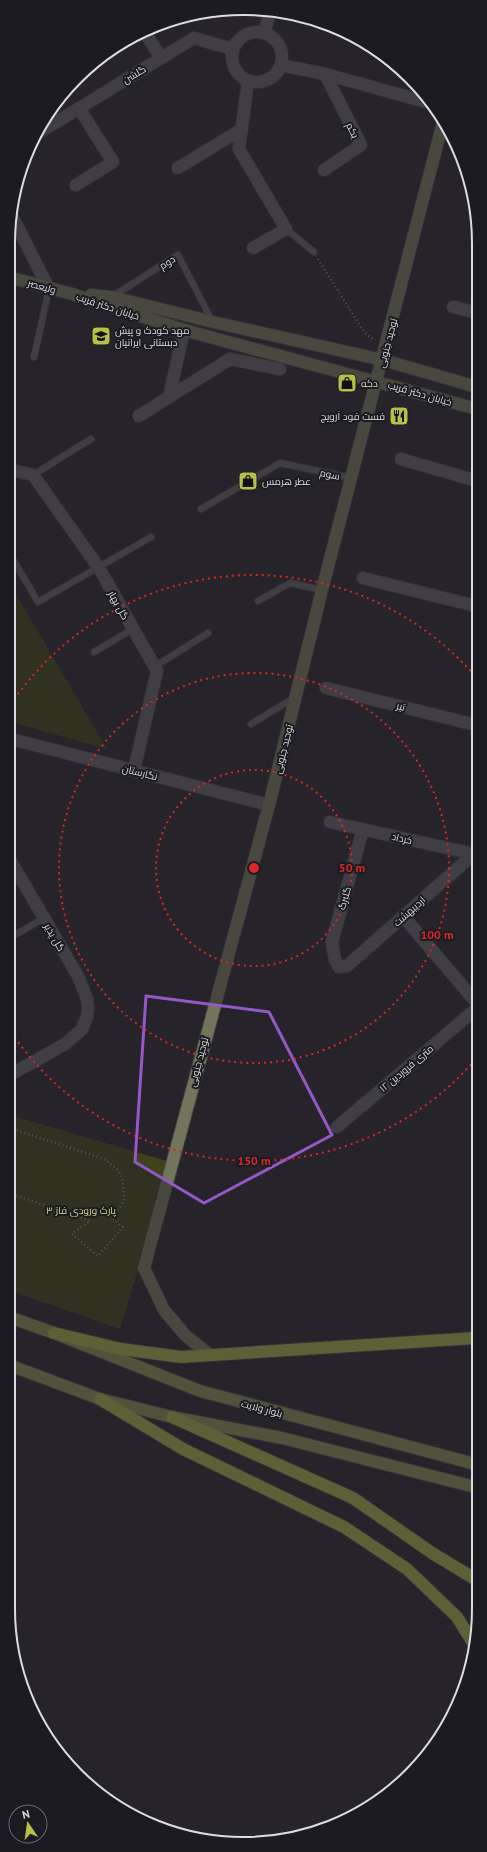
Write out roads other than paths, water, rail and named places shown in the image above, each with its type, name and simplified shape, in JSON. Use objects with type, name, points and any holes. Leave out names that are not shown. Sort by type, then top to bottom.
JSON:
[{"type":"highway","points":[[54,1333],[121,1349],[181,1357],[472,1338]]},
{"type":"highway","points":[[100,1399],[183,1450],[344,1527],[407,1569],[457,1617],[470,1639]]},
{"type":"highway","points":[[172,1417],[353,1498],[432,1553],[472,1577]]},
{"type":"main road","name":"بلوار ولایت","points":[[15,1320],[54,1333],[200,1391],[472,1463]]},
{"type":"main road","points":[[15,1367],[100,1399],[172,1417],[282,1438],[472,1487]]},
{"type":"street","points":[[264,33],[269,16]]},
{"type":"street","points":[[253,32],[264,33],[275,40],[280,46],[282,54],[281,65],[273,77],[256,83],[248,81],[234,70],[232,62],[233,49],[239,39],[245,34],[253,32]]},
{"type":"street","points":[[147,36],[161,58]]},
{"type":"street","name":"گلشن","points":[[49,124],[79,108],[194,38],[233,49]]},
{"type":"street","points":[[281,65],[325,74],[422,101]]},
{"type":"street","name":"یکم","points":[[324,170],[361,145],[325,74]]},
{"type":"street","points":[[248,81],[239,149],[286,229],[253,248]]},
{"type":"street","points":[[76,185],[113,162],[79,108]]},
{"type":"street","points":[[178,168],[242,129]]},
{"type":"street","name":"توحید جنوبی","points":[[210,1355],[186,1336],[164,1310],[144,1268],[269,805],[322,590],[376,381],[383,360],[441,129]]},
{"type":"street","points":[[16,223],[49,288]]},
{"type":"street","name":"ولیعصر","points":[[15,279],[72,294]]},
{"type":"street","name":"خیابان دکتر قریب","points":[[72,294],[112,297],[213,322],[383,360],[472,386]]},
{"type":"street","name":"خیابان دکتر قریب","points":[[72,294],[184,330],[472,408]]},
{"type":"street","points":[[453,307],[472,312]]},
{"type":"street","points":[[169,397],[184,330]]},
{"type":"street","points":[[140,416],[230,359],[280,369]]},
{"type":"street","points":[[401,459],[472,480]]},
{"type":"street","points":[[15,471],[32,475]]},
{"type":"street","name":"گل بهار","points":[[32,475],[99,568],[154,667]]},
{"type":"street","points":[[363,578],[472,605]]},
{"type":"street","points":[[134,770],[157,671],[154,667]]},
{"type":"street","name":"تیر","points":[[326,688],[472,724]]},
{"type":"street","name":"نگارستان","points":[[15,741],[269,805]]},
{"type":"street","name":"خرداد","points":[[330,822],[472,852]]},
{"type":"street","name":"گلبرگ","points":[[340,967],[335,960],[332,942],[363,829]]},
{"type":"street","name":"اردیبهشت","points":[[340,967],[347,966],[472,856]]},
{"type":"street","name":"گل پذیر","points":[[15,869],[84,988],[87,999],[87,1017],[82,1029],[65,1044],[15,1072]]},
{"type":"street","points":[[403,916],[472,997]]},
{"type":"street","name":"۱۲ متری فروردین","points":[[337,1127],[472,1013]]},
{"type":"lane","points":[[286,229],[314,252]]},
{"type":"lane","name":"دوم","points":[[112,297],[178,255],[213,322]]},
{"type":"lane","points":[[34,357],[49,288]]},
{"type":"lane","points":[[32,475],[91,440]]},
{"type":"lane","name":"سوم","points":[[201,509],[280,463],[351,478]]},
{"type":"lane","points":[[15,563],[38,602],[151,537]]},
{"type":"lane","points":[[258,601],[290,583],[322,590]]},
{"type":"lane","points":[[94,652],[133,629]]},
{"type":"lane","points":[[154,667],[208,633]]},
{"type":"lane","points":[[251,724],[296,696]]},
{"type":"lane","points":[[15,935],[44,918]]},
{"type":"place","name":"مهد کودک و پیش دبستانی ایرانیان","points":[[101,336]]},
{"type":"place","name":"دکه","points":[[347,383]]},
{"type":"place","name":"فست فود آرویچ","points":[[399,416]]},
{"type":"place","name":"عطر هرمس","points":[[248,481]]},
{"type":"park label","name":"پارک ورودی فاز ۳","points":[[81,1210]]}]
